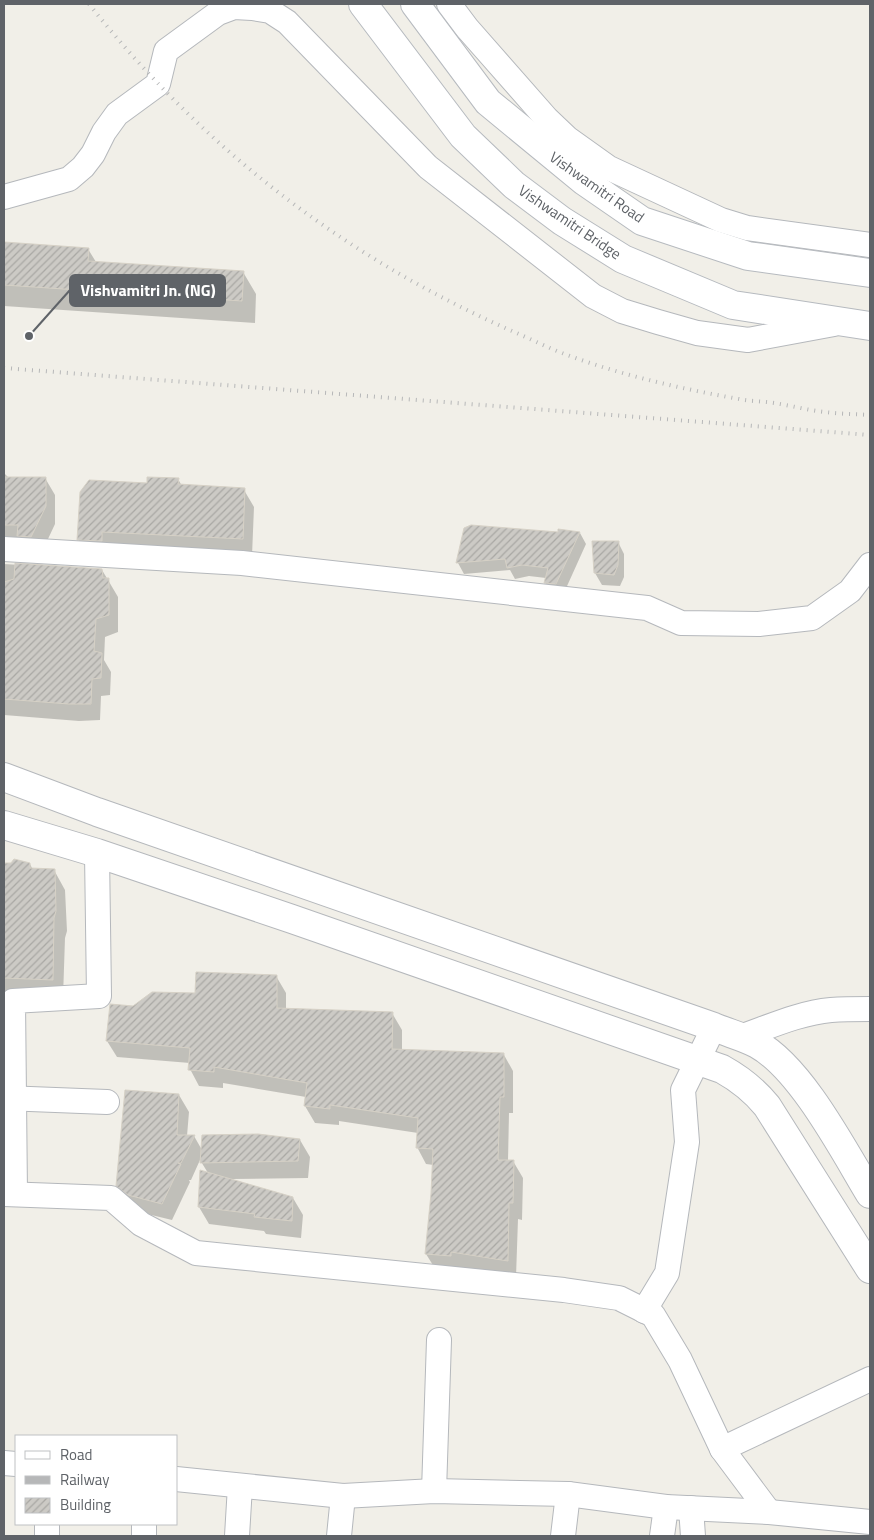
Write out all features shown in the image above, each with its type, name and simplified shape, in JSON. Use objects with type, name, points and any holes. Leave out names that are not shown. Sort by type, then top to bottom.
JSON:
[{"type":"street","name":"Vishwamitri Bridge","points":[[363,4],[463,136],[514,185],[562,221],[623,259],[733,305],[858,324]]},
{"type":"street","name":"Vishwamitri Road","points":[[414,4],[488,102],[584,181],[642,221],[748,256],[870,273]]},
{"type":"street","points":[[449,4],[467,28],[547,118],[567,138],[609,168],[720,220],[747,228],[870,245]]},
{"type":"street","points":[[4,197],[69,179],[94,154],[104,132],[117,114],[158,84],[166,52],[218,13],[234,7],[252,8],[270,11],[286,22],[428,167],[594,296],[622,311],[697,333],[748,340],[858,324]]},
{"type":"street","points":[[4,548],[242,563],[647,608],[681,623],[759,624],[812,618],[850,591],[870,565]]},
{"type":"street","points":[[4,777],[97,812],[714,1027],[757,1044],[775,1057],[792,1074],[816,1106],[870,1194]]},
{"type":"street","points":[[4,825],[96,853],[292,919],[722,1069],[738,1078],[756,1092],[870,1269]]},
{"type":"street","points":[[96,853],[99,996],[13,1001],[9,1098],[10,1194],[111,1198],[141,1224],[158,1235],[196,1253],[564,1290],[619,1298],[653,1315],[680,1360],[722,1449],[770,1512]]},
{"type":"street","points":[[740,1037],[811,1014],[830,1010],[870,1008]]},
{"type":"street","points":[[644,1310],[667,1273],[687,1142],[683,1090],[714,1027]]},
{"type":"street","points":[[9,1098],[107,1102]]},
{"type":"street","points":[[434,1491],[439,1340]]},
{"type":"street","points":[[722,1449],[870,1379]]},
{"type":"street","points":[[178,1479],[343,1496],[434,1491],[568,1494],[666,1507],[770,1512],[870,1522]]},
{"type":"street","points":[[237,1536],[240,1486]]},
{"type":"street","points":[[563,1536],[568,1494]]},
{"type":"street","points":[[339,1536],[343,1496]]},
{"type":"street","points":[[662,1536],[666,1507]]},
{"type":"street","points":[[691,1508],[693,1536]]},
{"type":"building","points":[[4,242],[89,248],[88,261],[244,271],[242,301],[4,285]]},
{"type":"building","points":[[4,477],[46,477],[46,506],[31,537],[17,536],[18,525],[4,525]]},
{"type":"building","points":[[147,477],[179,478],[178,484],[245,488],[243,539],[102,532],[102,541],[77,540],[80,492],[89,480],[147,483]]},
{"type":"building","points":[[471,525],[558,532],[558,529],[580,532],[556,584],[544,583],[548,568],[522,565],[507,568],[505,559],[456,563],[464,528]]},
{"type":"building","points":[[592,541],[619,541],[618,565],[614,575],[594,573]]},
{"type":"building","points":[[15,563],[102,569],[103,578],[109,578],[109,615],[96,619],[94,651],[102,653],[101,678],[92,679],[91,704],[4,699],[4,582],[14,579]]},
{"type":"building","points":[[14,859],[30,863],[30,868],[55,869],[56,911],[54,918],[53,980],[4,978],[4,863],[11,863]]},
{"type":"building","points":[[196,972],[277,975],[277,1008],[393,1012],[392,1049],[504,1053],[504,1097],[500,1097],[498,1160],[514,1160],[513,1203],[509,1203],[508,1261],[451,1252],[451,1256],[425,1254],[433,1149],[416,1148],[418,1118],[330,1105],[330,1109],[304,1106],[307,1083],[214,1067],[214,1072],[188,1070],[190,1048],[106,1041],[110,1004],[133,1006],[152,992],[195,993]]},
{"type":"building","points":[[125,1090],[179,1094],[177,1135],[195,1135],[181,1163],[178,1163],[181,1164],[162,1204],[128,1195],[116,1186]]},
{"type":"building","points":[[258,1134],[300,1139],[298,1161],[200,1163],[202,1135]]},
{"type":"building","points":[[200,1170],[293,1197],[292,1221],[254,1217],[255,1214],[198,1207]]},
{"type":"railway","points":[[89,4],[133,56],[180,105],[229,151],[280,194],[334,233],[391,269],[450,302],[555,350],[633,376],[742,400],[842,414],[870,415]]},
{"type":"railway","points":[[4,368],[870,435]]},
{"type":"place","name":"Vishvamitri Jn. (NG)","points":[[29,336]]}]
